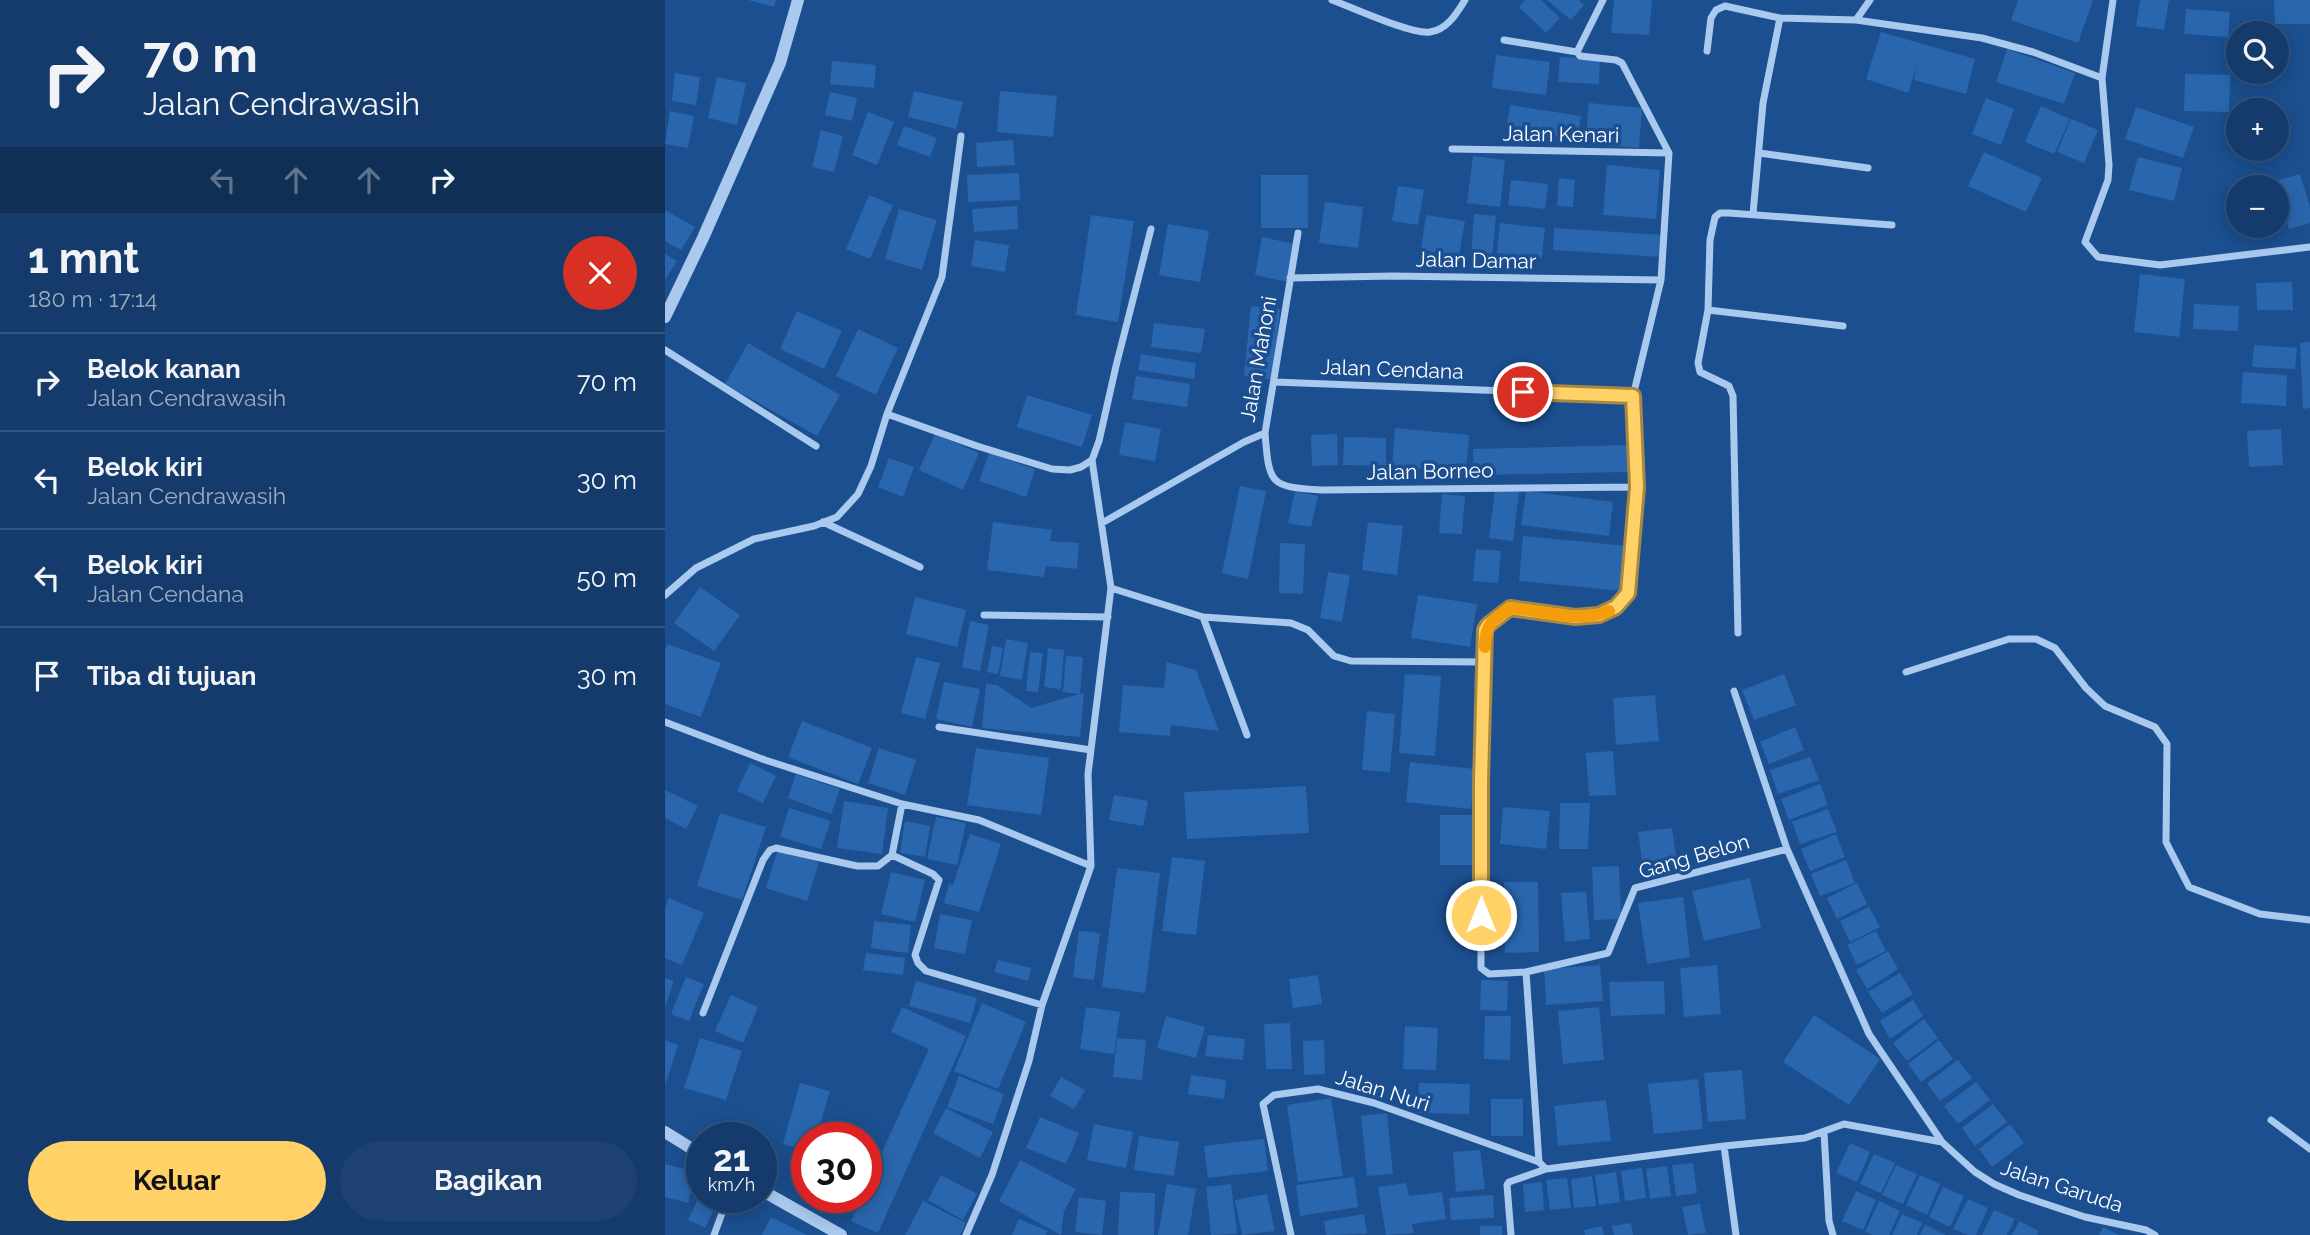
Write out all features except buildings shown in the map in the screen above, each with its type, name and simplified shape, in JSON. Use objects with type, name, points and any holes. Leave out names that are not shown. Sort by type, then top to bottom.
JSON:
[{"type":"street","points":[[665,317],[780,63],[798,0]]},
{"type":"street","points":[[1332,0],[1411,30],[1430,33],[1451,22],[1465,0]]},
{"type":"street","points":[[1577,52],[1602,0]]},
{"type":"street","points":[[1856,20],[1870,0]]},
{"type":"street","points":[[2113,0],[2102,78],[2108,180],[2085,242],[2096,256],[2160,265],[2310,247]]},
{"type":"street","points":[[1707,51],[1711,18],[1716,10],[1725,6],[1780,18],[1856,20],[1982,37],[2033,52],[2102,78]]},
{"type":"street","points":[[1753,214],[1763,103],[1780,18]]},
{"type":"street","points":[[1504,40],[1620,62],[1669,153],[1661,280],[1633,396],[1637,487],[1628,593],[1616,607],[1599,615],[1575,617],[1508,609],[1485,630],[1481,781],[1481,968],[1489,974],[1526,972],[1539,1162],[1546,1169]]},
{"type":"street","points":[[665,595],[696,568],[754,539],[837,517],[858,494],[942,277],[961,136]]},
{"type":"street","name":"Jalan Kenari","points":[[1452,149],[1669,153]]},
{"type":"street","points":[[1759,153],[1868,168]]},
{"type":"street","points":[[1738,634],[1733,396],[1728,386],[1700,372],[1698,354],[1707,310],[1710,240],[1714,217],[1720,213],[1753,214],[1892,225]]},
{"type":"street","points":[[966,1235],[1000,1150],[1029,1061],[1042,1005],[1091,866],[1088,775],[1111,588],[1091,460],[1103,426],[1151,229]]},
{"type":"street","name":"Jalan Mahoni","points":[[1101,523],[1244,442],[1265,433],[1298,233]]},
{"type":"street","name":"Jalan Damar","points":[[1290,278],[1392,276],[1661,280]]},
{"type":"street","points":[[1707,310],[1843,326]]},
{"type":"street","points":[[667,351],[816,446]]},
{"type":"street","name":"Jalan Cendana","points":[[1275,382],[1633,396]]},
{"type":"street","points":[[887,414],[1052,469],[1070,470],[1091,460]]},
{"type":"street","name":"Jalan Borneo","points":[[1265,433],[1272,478],[1282,486],[1637,487]]},
{"type":"street","points":[[823,522],[920,567]]},
{"type":"street","points":[[1111,588],[1203,617],[1291,623],[1308,630],[1334,656],[1351,661],[1485,662]]},
{"type":"street","points":[[984,615],[1108,617]]},
{"type":"street","points":[[1203,617],[1247,735]]},
{"type":"street","points":[[1906,672],[2009,639],[2036,639],[2055,648],[2086,688],[2105,706],[2155,727],[2167,744],[2166,842],[2189,887],[2260,915],[2310,920]]},
{"type":"street","name":"Jalan Garuda","points":[[1734,691],[1787,849],[1869,1034],[1943,1142],[1975,1172],[2019,1195],[2085,1217],[2146,1230],[2155,1235]]},
{"type":"street","points":[[665,722],[765,760],[902,804],[979,820],[1091,866]]},
{"type":"street","points":[[939,727],[1091,750]]},
{"type":"street","points":[[703,1013],[770,850],[776,848],[857,866],[878,866],[892,855],[902,804]]},
{"type":"street","name":"Gang Belon","points":[[1526,972],[1609,952],[1636,888],[1787,849]]},
{"type":"street","points":[[892,855],[935,875],[939,880],[915,955],[922,967],[926,971],[1042,1005]]},
{"type":"street","name":"Jalan Nuri","points":[[1291,1235],[1263,1104],[1274,1095],[1318,1089],[1374,1103],[1539,1162]]},
{"type":"street","points":[[2271,1120],[2310,1149]]},
{"type":"street","points":[[1511,1235],[1507,1185],[1546,1169],[1805,1138],[1844,1124],[1943,1142]]},
{"type":"street","points":[[665,1132],[686,1145]]},
{"type":"street","points":[[1824,1132],[1829,1221],[1833,1235]]},
{"type":"street","points":[[1724,1146],[1735,1235]]},
{"type":"street","points":[[777,1199],[837,1234]]},
{"type":"street","points":[[714,1235],[722,1213]]},
{"type":"slow traffic","points":[[1485,647],[1488,625],[1510,608],[1575,617],[1599,615],[1609,611]]},
{"type":"route","points":[[1481,915],[1485,630],[1510,608],[1575,617],[1599,615],[1616,607],[1628,593],[1632,550],[1637,487],[1633,396],[1523,392]]}]
